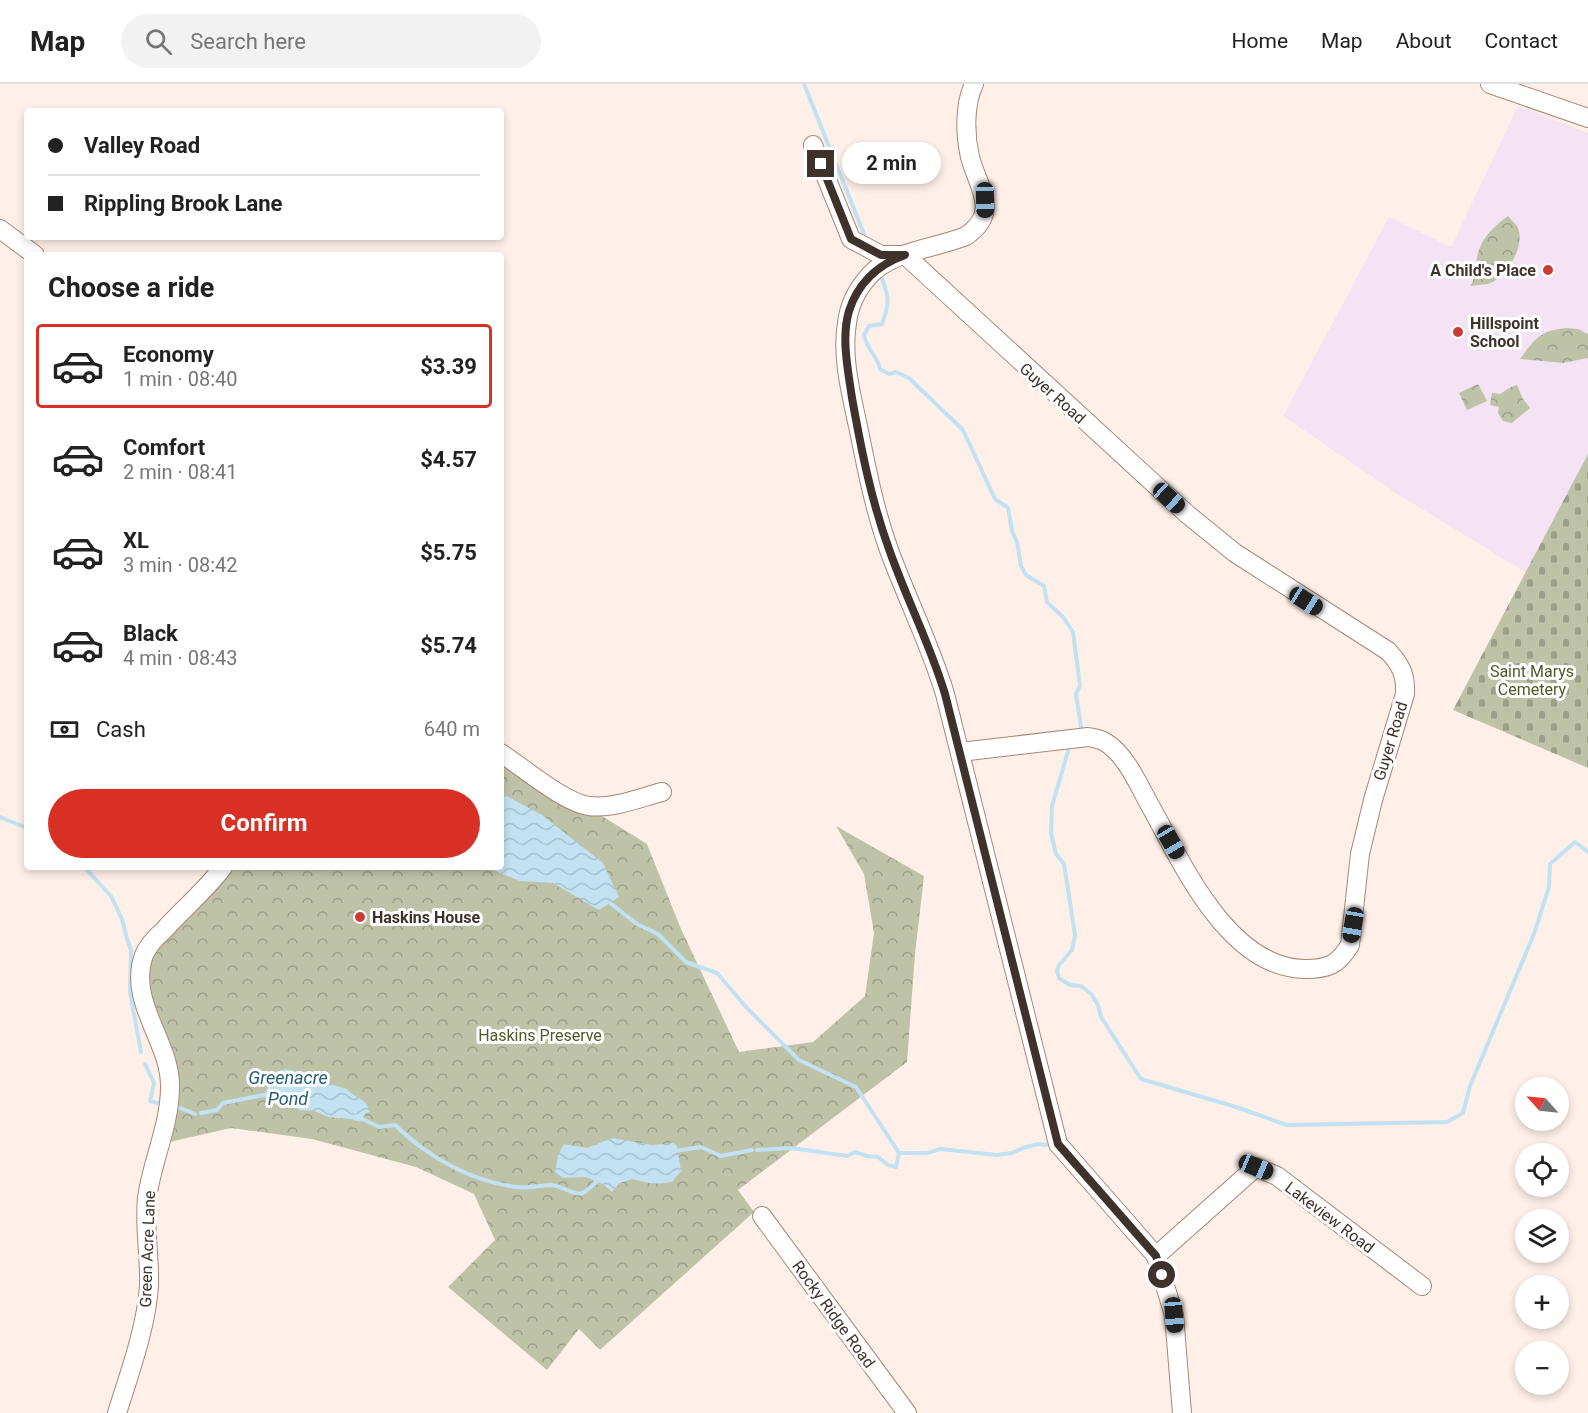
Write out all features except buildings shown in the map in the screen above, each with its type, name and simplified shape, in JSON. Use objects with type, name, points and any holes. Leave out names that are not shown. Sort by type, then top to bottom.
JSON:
[{"type":"street","points":[[974,84],[969,98],[967,128],[970,155],[985,200],[982,220],[976,229],[966,236],[905,255],[878,267],[865,281],[854,299],[846,323],[847,360],[855,411],[881,526],[936,666],[960,752],[1058,1144],[1156,1256],[1174,1315],[1182,1413]]},
{"type":"street","points":[[1490,84],[1588,118]]},
{"type":"street","points":[[813,145],[851,239],[881,255],[905,255]]},
{"type":"street","points":[[0,229],[31,252]]},
{"type":"street","name":"Guyer Road","points":[[905,255],[1187,514],[1235,553],[1388,651],[1401,665],[1406,681],[1405,694],[1372,800],[1360,854],[1350,945],[1342,958],[1332,965],[1319,968],[1302,969],[1271,961],[1254,952],[1222,922],[1205,901],[1137,783],[1114,749],[1103,741],[1088,737],[960,752]]},
{"type":"street","points":[[504,755],[573,801],[588,806],[608,806],[662,792]]},
{"type":"street","name":"Green Acre Lane","points":[[117,1413],[146,1312],[149,1285],[147,1199],[165,1125],[170,1085],[163,1053],[147,1013],[142,992],[142,963],[144,954],[151,943],[221,870]]},
{"type":"street","name":"Lakeview Road","points":[[1156,1256],[1256,1167],[1277,1176],[1422,1286]]},
{"type":"street","name":"Rocky Ridge Road","points":[[762,1216],[907,1413]]},
{"type":"shaded area","name":"Hillspoint School","points":[[1518,106],[1588,133],[1588,454],[1527,573],[1399,495],[1283,416],[1389,217],[1451,247]]},
{"type":"green space","points":[[1508,216],[1517,226],[1519,233],[1517,251],[1513,260],[1495,281],[1470,286],[1484,239]]},
{"type":"green space","points":[[1567,328],[1578,329],[1588,334],[1588,358],[1563,363],[1520,359],[1544,333]]},
{"type":"green space","points":[[1478,384],[1487,401],[1467,410],[1459,393]]},
{"type":"green space","points":[[1517,385],[1530,408],[1512,423],[1503,421],[1498,413],[1499,407],[1490,405],[1492,393],[1500,394]]},
{"type":"green space","name":"Saint Marys Cemetery","points":[[1588,454],[1588,768],[1453,710]]},
{"type":"green space","name":"Haskins Preserve","points":[[504,755],[647,844],[681,929],[739,1052],[813,1042],[865,996],[874,933],[864,874],[836,826],[924,876],[915,954],[907,1062],[738,1190],[754,1212],[600,1350],[579,1329],[547,1370],[448,1287],[495,1240],[474,1194],[416,1167],[312,1139],[231,1128],[161,1144],[168,1069],[147,1013],[151,943],[219,870],[504,870]]},
{"type":"water","points":[[504,795],[542,815],[603,863],[619,897],[599,910],[553,883],[520,881],[493,870],[504,870]]},
{"type":"water","name":"Greenacre Pond","points":[[285,1069],[347,1089],[366,1103],[370,1112],[366,1113],[360,1122],[328,1117],[315,1111],[298,1110],[267,1102],[264,1095],[275,1072]]},
{"type":"water","points":[[612,1138],[652,1145],[673,1143],[677,1146],[681,1171],[672,1182],[653,1184],[632,1179],[620,1183],[612,1192],[603,1184],[586,1177],[563,1178],[555,1172],[558,1155],[564,1144],[587,1148]]},
{"type":"waterway","points":[[804,84],[864,234]]},
{"type":"waterway","points":[[882,279],[888,302],[886,312],[882,324],[869,326],[864,335],[867,345],[880,369],[889,374],[896,372],[909,378],[963,430],[995,499],[1008,508],[1021,566],[1026,575],[1044,586],[1047,602],[1063,617],[1073,632],[1080,686],[1076,694],[1081,727]]},
{"type":"waterway","points":[[1069,748],[1052,806],[1051,833],[1056,854],[1064,864],[1075,935],[1072,950],[1059,965],[1057,971],[1059,978],[1070,985],[1081,986],[1091,994],[1098,1005],[1101,1017],[1141,1079],[1233,1106],[1287,1125],[1447,1122],[1463,1113],[1470,1086],[1534,934],[1549,887],[1550,864],[1575,842],[1588,852]]},
{"type":"waterway","points":[[0,817],[24,827]]},
{"type":"waterway","points":[[87,870],[111,896],[122,919],[131,950],[130,992],[141,1052]]},
{"type":"waterway","points":[[610,903],[637,924],[658,934],[686,962],[717,973],[746,1007],[799,1060],[856,1087],[899,1153],[927,1153],[941,1149],[997,1155],[1012,1153],[1038,1144],[1046,1145]]},
{"type":"waterway","points":[[145,1064],[154,1083],[150,1101],[161,1104]]},
{"type":"waterway","points":[[201,1113],[217,1110],[223,1103],[269,1094]]},
{"type":"waterway","points":[[175,1106],[195,1114]]},
{"type":"waterway","points":[[356,1116],[379,1127],[395,1125],[421,1147],[451,1166],[499,1184],[520,1187],[552,1185],[579,1194],[585,1192],[601,1178]]},
{"type":"waterway","points":[[675,1151],[701,1147],[721,1156],[752,1150]]},
{"type":"waterway","points":[[757,1150],[791,1148],[847,1156],[855,1152],[878,1157],[888,1165],[896,1167],[899,1153]]},
{"type":"place","name":"A Child's Place","points":[[1548,270]]},
{"type":"place","name":"Hillspoint School","points":[[1458,332]]},
{"type":"place","name":"Haskins House","points":[[360,917]]},
{"type":"route","points":[[821,164],[851,239],[881,255],[905,255],[878,267],[871,273],[854,299],[846,323],[849,380],[881,526],[900,579],[929,645],[945,694],[1058,1144],[1156,1256],[1162,1275]]}]
